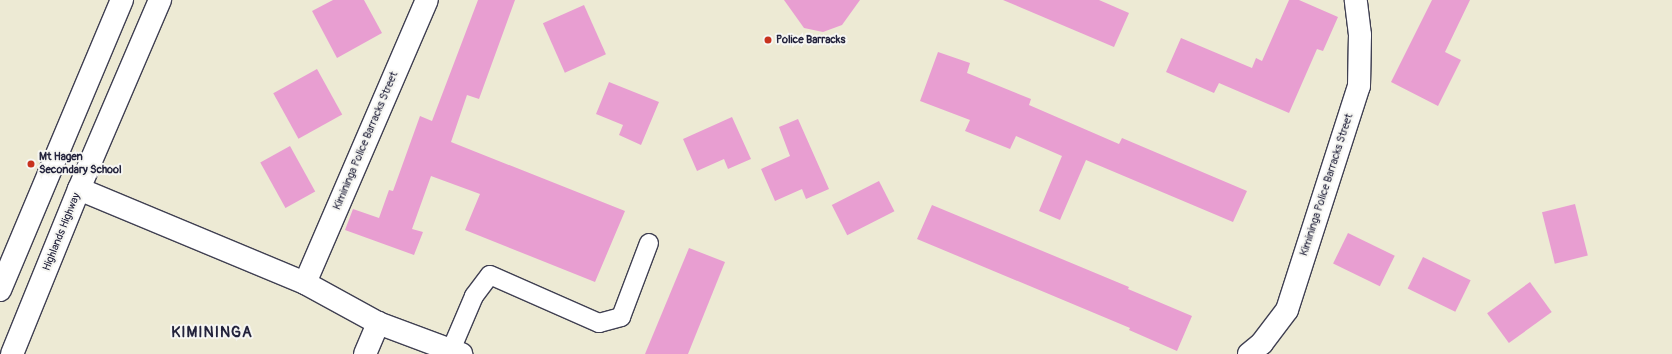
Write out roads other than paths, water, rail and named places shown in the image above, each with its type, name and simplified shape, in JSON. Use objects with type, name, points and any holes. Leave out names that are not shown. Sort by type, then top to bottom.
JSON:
[{"type":"main road","points":[[0,290],[122,0]]},
{"type":"main road","name":"Highlands Highway","points":[[12,354],[79,189],[160,0]]},
{"type":"main road","name":"Kimininga Police Barracks Street","points":[[305,283],[427,0]]},
{"type":"main road","name":"Kimininga Police Barracks Street","points":[[1249,354],[1262,343],[1287,310],[1359,86],[1360,35],[1356,0]]},
{"type":"main road","points":[[79,189],[305,283],[378,323],[456,352]]},
{"type":"main road","points":[[365,354],[378,323]]},
{"type":"lane","points":[[456,352],[474,296],[490,275],[598,323],[620,317],[649,243]]},
{"type":"place","name":"Police Barracks","points":[[768,40]]},
{"type":"place","name":"Mt Hagen Secondary School","points":[[31,164]]},
{"type":"district","name":"KIMININGA","points":[[212,333]]}]
